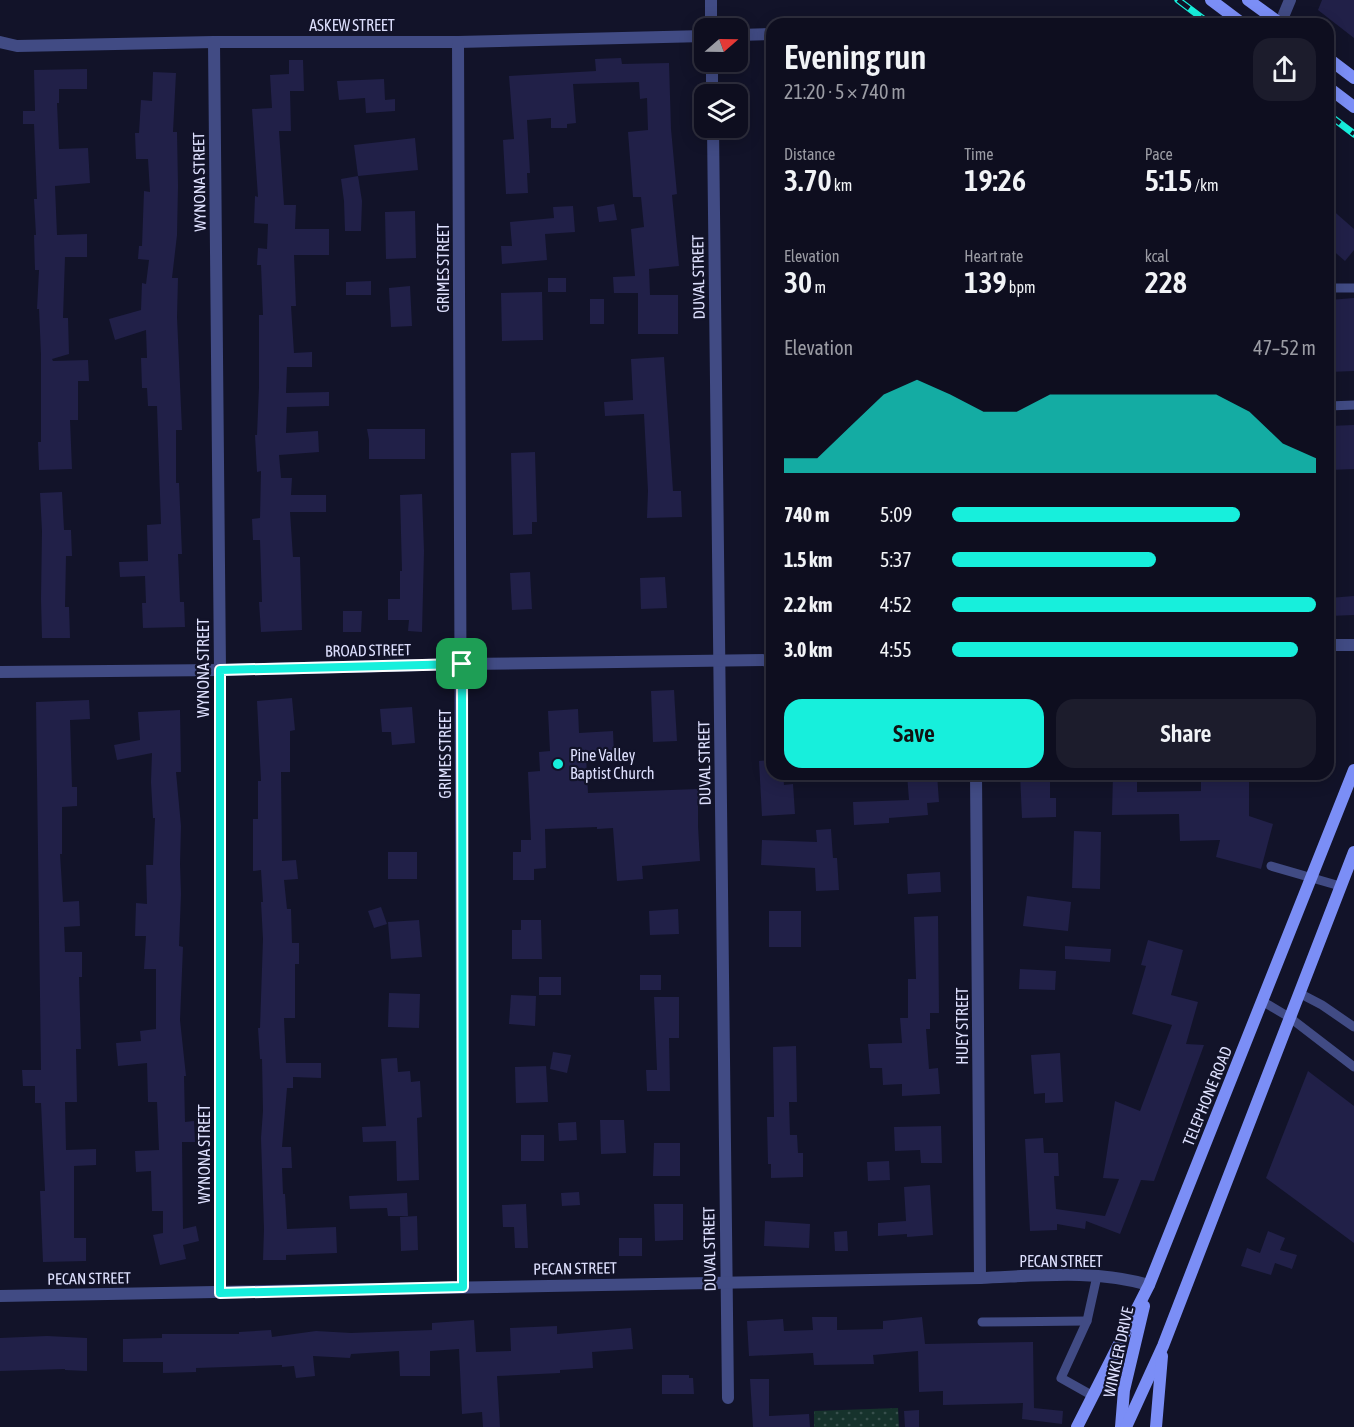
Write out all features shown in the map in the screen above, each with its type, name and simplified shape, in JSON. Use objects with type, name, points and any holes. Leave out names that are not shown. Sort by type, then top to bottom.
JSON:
[{"type":"main road","points":[[1211,0],[1235,18]]},
{"type":"main road","points":[[1248,0],[1273,18]]},
{"type":"main road","points":[[1334,63],[1354,78]]},
{"type":"main road","points":[[1334,92],[1354,107]]},
{"type":"main road","name":"TELEPHONE ROAD","points":[[1077,1427],[1149,1285],[1354,770]]},
{"type":"main road","points":[[1126,1427],[1163,1346],[1353,856]]},
{"type":"main road","name":"WINKLER DRIVE","points":[[1121,1427],[1124,1390],[1149,1285]]},
{"type":"main road","points":[[1156,1427],[1163,1346]]},
{"type":"street","points":[[711,0],[711,18]]},
{"type":"street","points":[[1283,18],[1290,0]]},
{"type":"street","points":[[748,35],[766,34]]},
{"type":"street","name":"ASKEW STREET","points":[[0,42],[17,46],[214,42],[458,42],[694,36]]},
{"type":"street","name":"WYNONA STREET","points":[[214,42],[220,670],[220,1293]]},
{"type":"street","name":"GRIMES STREET","points":[[458,42],[463,1287]]},
{"type":"street","name":"DUVAL STREET","points":[[713,138],[728,1398]]},
{"type":"street","points":[[1334,645],[1354,645]]},
{"type":"street","name":"BROAD STREET","points":[[0,672],[766,660]]},
{"type":"street","name":"HUEY STREET","points":[[976,780],[980,1278]]},
{"type":"street","name":"PECAN STREET","points":[[0,1296],[980,1278],[1080,1274],[1132,1280],[1149,1285]]},
{"type":"lane","points":[[1334,288],[1354,288]]},
{"type":"lane","points":[[1334,406],[1354,405]]},
{"type":"lane","points":[[1271,866],[1340,886]]},
{"type":"lane","points":[[1299,993],[1323,1005],[1354,1027]]},
{"type":"lane","points":[[1262,1001],[1289,1017],[1354,1067]]},
{"type":"lane","points":[[1093,1396],[1061,1378],[1087,1321],[1097,1276]]},
{"type":"lane","points":[[982,1322],[1087,1321]]},
{"type":"green space","points":[[898,1408],[899,1427],[814,1427],[814,1411]]},
{"type":"building","points":[[1322,0],[1354,0],[1354,38],[1334,22],[1334,18],[1328,18],[1318,10]]},
{"type":"building","points":[[621,58],[622,64],[669,63],[671,129],[677,194],[672,195],[679,266],[649,269],[650,295],[678,295],[678,334],[638,334],[638,293],[614,293],[613,277],[635,276],[631,229],[644,227],[641,197],[633,197],[628,132],[648,130],[647,98],[640,99],[639,82],[573,84],[576,123],[567,124],[567,128],[551,128],[551,118],[527,120],[530,173],[527,173],[528,193],[506,194],[503,140],[514,139],[509,76],[596,71],[595,59]]},
{"type":"building","points":[[289,60],[303,60],[304,91],[290,91],[291,131],[279,131],[284,205],[296,205],[295,229],[329,229],[329,255],[294,255],[296,306],[291,306],[294,353],[312,352],[312,367],[287,367],[286,393],[329,392],[329,406],[287,407],[286,433],[318,431],[319,452],[279,455],[281,478],[292,478],[291,495],[326,495],[326,512],[290,512],[293,557],[300,557],[302,630],[261,632],[260,540],[253,540],[252,519],[260,518],[261,471],[257,472],[255,435],[257,435],[259,387],[259,315],[263,315],[261,265],[257,265],[258,248],[267,249],[268,224],[254,223],[255,196],[258,197],[252,109],[272,108],[270,75],[289,74]]},
{"type":"building","points":[[87,69],[87,89],[59,89],[59,103],[57,103],[59,149],[88,148],[90,183],[55,186],[57,235],[87,234],[87,257],[65,257],[63,318],[68,318],[69,354],[52,359],[53,361],[88,360],[89,381],[78,381],[78,420],[70,420],[72,469],[39,470],[41,355],[39,309],[37,309],[39,270],[35,270],[34,199],[37,199],[34,124],[23,124],[23,111],[35,111],[34,70]]},
{"type":"building","points":[[153,72],[176,73],[173,132],[177,132],[178,186],[177,235],[172,278],[178,278],[177,317],[182,430],[176,430],[176,483],[179,483],[182,554],[178,554],[180,602],[184,602],[185,627],[143,628],[142,603],[146,603],[145,576],[120,577],[119,562],[148,561],[147,525],[161,524],[157,406],[148,406],[147,388],[142,388],[141,358],[147,358],[146,330],[115,340],[109,319],[141,310],[142,283],[146,284],[149,260],[138,259],[139,246],[142,246],[144,191],[150,192],[148,159],[136,159],[135,133],[139,133],[141,100],[152,101]]},
{"type":"building","points":[[384,79],[385,100],[395,99],[395,111],[366,113],[365,98],[339,100],[337,81]]},
{"type":"building","points":[[415,138],[418,170],[358,176],[354,145]]},
{"type":"building","points":[[358,176],[362,201],[361,231],[345,231],[341,179]]},
{"type":"building","points":[[614,204],[617,220],[599,222],[597,207]]},
{"type":"building","points":[[573,206],[575,232],[545,234],[547,260],[502,264],[501,246],[512,246],[510,222],[554,218],[553,207]]},
{"type":"building","points":[[415,211],[416,258],[386,259],[385,212]]},
{"type":"building","points":[[1334,211],[1354,229],[1354,250],[1345,261],[1334,251]]},
{"type":"building","points":[[548,278],[566,278],[566,292],[548,292]]},
{"type":"building","points":[[371,281],[371,295],[346,295],[346,282]]},
{"type":"building","points":[[410,286],[412,326],[391,327],[389,288]]},
{"type":"building","points":[[542,292],[543,340],[502,341],[501,293]]},
{"type":"building","points":[[1354,298],[1354,371],[1334,372],[1334,300]]},
{"type":"building","points":[[590,299],[604,299],[604,324],[590,324]]},
{"type":"building","points":[[664,357],[673,491],[681,491],[682,517],[647,518],[644,414],[605,416],[604,402],[633,400],[631,359]]},
{"type":"building","points":[[1354,425],[1354,469],[1334,470],[1334,426]]},
{"type":"building","points":[[367,429],[425,429],[425,459],[369,459]]},
{"type":"building","points":[[535,452],[537,522],[532,522],[532,534],[513,535],[511,453]]},
{"type":"building","points":[[62,492],[64,530],[71,530],[72,556],[66,556],[65,607],[69,607],[70,638],[42,638],[40,493]]},
{"type":"building","points":[[422,494],[424,551],[422,632],[408,631],[409,620],[388,620],[388,599],[400,599],[400,571],[402,571],[400,495]]},
{"type":"building","points":[[530,572],[532,609],[512,610],[510,573]]},
{"type":"building","points":[[665,577],[667,608],[641,609],[640,578]]},
{"type":"building","points":[[1354,596],[1354,615],[1334,616],[1334,598]]},
{"type":"building","points":[[343,611],[362,611],[361,632],[343,632]]},
{"type":"building","points":[[674,690],[677,741],[653,742],[651,691]]},
{"type":"building","points":[[292,698],[295,730],[290,731],[290,772],[281,772],[282,861],[296,860],[298,879],[284,880],[287,909],[291,909],[292,943],[299,943],[299,964],[295,964],[295,1018],[284,1018],[286,1063],[321,1063],[321,1078],[293,1077],[293,1088],[287,1088],[282,1147],[291,1147],[292,1168],[282,1168],[283,1194],[285,1194],[287,1229],[336,1227],[337,1253],[286,1255],[286,1260],[263,1260],[262,1059],[260,1059],[258,1028],[260,1028],[263,939],[261,902],[263,902],[261,870],[253,871],[253,819],[258,819],[258,781],[261,781],[257,701]]},
{"type":"building","points":[[89,700],[90,719],[70,720],[72,787],[77,787],[77,806],[62,807],[62,854],[60,854],[63,902],[79,901],[80,926],[64,927],[65,952],[82,952],[82,977],[79,977],[81,1049],[76,1049],[77,1102],[65,1102],[66,1150],[96,1149],[96,1165],[74,1166],[74,1238],[86,1238],[86,1261],[43,1262],[40,1191],[45,1191],[41,1103],[35,1103],[35,1086],[23,1086],[22,1070],[41,1070],[36,702]]},
{"type":"building","points":[[412,707],[415,743],[392,745],[391,732],[382,732],[380,709]]},
{"type":"building","points":[[578,709],[579,733],[613,731],[614,755],[586,756],[588,793],[698,789],[700,861],[642,866],[643,879],[617,881],[613,828],[545,829],[546,868],[534,869],[534,880],[513,880],[513,852],[521,852],[521,840],[531,840],[528,772],[540,771],[539,752],[550,751],[548,711]]},
{"type":"building","points":[[180,710],[181,772],[176,772],[181,826],[179,946],[183,947],[180,1020],[186,1076],[184,1076],[185,1122],[194,1121],[195,1142],[182,1142],[183,1229],[196,1226],[199,1241],[183,1245],[186,1259],[160,1265],[153,1235],[163,1233],[163,1211],[152,1211],[151,1171],[136,1172],[135,1151],[159,1150],[157,1102],[148,1102],[147,1063],[118,1066],[116,1043],[141,1041],[140,1031],[156,1029],[156,969],[144,969],[146,936],[135,936],[136,903],[147,904],[146,865],[153,865],[155,818],[153,818],[151,782],[152,753],[117,760],[114,745],[140,740],[138,712]]},
{"type":"building","points":[[766,760],[766,780],[784,780],[784,785],[793,784],[795,814],[762,816],[759,761]]},
{"type":"building","points":[[907,780],[937,780],[939,802],[927,803],[928,815],[889,818],[889,823],[854,825],[853,802],[909,800]]},
{"type":"building","points":[[1020,780],[1050,780],[1050,798],[1056,798],[1056,817],[1022,818]]},
{"type":"building","points":[[1113,780],[1137,780],[1137,792],[1201,791],[1201,780],[1249,780],[1249,816],[1273,824],[1261,869],[1216,857],[1220,840],[1180,841],[1179,814],[1112,815]]},
{"type":"building","points":[[831,829],[833,858],[837,858],[839,890],[816,891],[815,868],[761,865],[762,840],[817,842],[816,830]]},
{"type":"building","points":[[1074,831],[1101,832],[1100,889],[1072,888]]},
{"type":"building","points":[[388,852],[417,852],[417,879],[388,879]]},
{"type":"building","points":[[940,872],[941,892],[908,894],[907,874]]},
{"type":"building","points":[[1027,896],[1071,902],[1068,931],[1023,926]]},
{"type":"building","points":[[381,907],[387,924],[374,928],[368,911]]},
{"type":"building","points":[[678,909],[679,934],[650,935],[649,911]]},
{"type":"building","points":[[769,911],[801,911],[801,947],[769,947]]},
{"type":"building","points":[[938,916],[939,1013],[930,1013],[930,1029],[926,1029],[929,1069],[938,1068],[940,1094],[902,1096],[902,1084],[883,1085],[882,1068],[870,1068],[868,1044],[902,1043],[900,1018],[908,1018],[908,979],[916,979],[914,917]]},
{"type":"building","points":[[419,920],[422,957],[391,959],[388,922]]},
{"type":"building","points":[[521,920],[541,920],[542,959],[512,959],[512,930],[521,930]]},
{"type":"building","points":[[1148,940],[1183,950],[1171,995],[1198,1002],[1186,1044],[1204,1045],[1154,1181],[1141,1180],[1120,1234],[1086,1221],[1085,1229],[1057,1224],[1057,1230],[1030,1231],[1025,1139],[1043,1138],[1044,1153],[1058,1153],[1059,1176],[1054,1176],[1056,1209],[1105,1216],[1119,1179],[1103,1178],[1115,1101],[1140,1111],[1172,1025],[1132,1014],[1146,966],[1141,965]]},
{"type":"building","points":[[1065,946],[1111,949],[1110,962],[1065,959]]},
{"type":"building","points":[[1020,969],[1056,971],[1055,990],[1019,989]]},
{"type":"building","points":[[640,975],[661,975],[661,990],[640,990]]},
{"type":"building","points":[[539,977],[561,977],[561,995],[539,995]]},
{"type":"building","points":[[389,993],[420,994],[419,1028],[388,1027]]},
{"type":"building","points":[[511,995],[536,996],[535,1026],[509,1024]]},
{"type":"building","points":[[654,997],[679,997],[679,1038],[669,1038],[670,1091],[647,1091],[646,1070],[657,1070]]},
{"type":"building","points":[[796,1046],[797,1102],[789,1102],[790,1135],[797,1135],[798,1153],[803,1153],[803,1177],[771,1178],[771,1164],[768,1164],[767,1117],[774,1117],[773,1047]]},
{"type":"building","points":[[553,1052],[571,1055],[567,1073],[550,1069]]},
{"type":"building","points":[[1060,1053],[1063,1102],[1045,1103],[1045,1093],[1034,1094],[1031,1055]]},
{"type":"building","points":[[397,1058],[398,1072],[410,1071],[411,1082],[420,1081],[422,1117],[417,1118],[419,1180],[397,1181],[396,1141],[363,1142],[362,1127],[386,1126],[381,1059]]},
{"type":"building","points":[[546,1066],[548,1102],[516,1103],[515,1067]]},
{"type":"building","points":[[1308,1071],[1354,1106],[1354,1243],[1266,1178]]},
{"type":"building","points":[[600,1120],[624,1120],[626,1153],[601,1154]]},
{"type":"building","points":[[576,1122],[577,1140],[559,1141],[558,1123]]},
{"type":"building","points":[[941,1126],[942,1163],[921,1163],[920,1150],[895,1151],[894,1127]]},
{"type":"building","points":[[521,1135],[544,1135],[544,1161],[521,1161]]},
{"type":"building","points":[[654,1143],[680,1143],[680,1176],[653,1176]]},
{"type":"building","points":[[889,1161],[890,1180],[868,1181],[867,1162]]},
{"type":"building","points":[[930,1185],[933,1235],[878,1236],[878,1223],[906,1221],[904,1187]]},
{"type":"building","points":[[579,1192],[580,1205],[562,1206],[561,1193]]},
{"type":"building","points":[[407,1193],[408,1216],[388,1216],[387,1208],[350,1209],[349,1196]]},
{"type":"building","points":[[526,1204],[528,1248],[515,1248],[514,1227],[503,1227],[502,1205]]},
{"type":"building","points":[[654,1204],[683,1204],[683,1240],[655,1241]]},
{"type":"building","points":[[417,1216],[418,1250],[401,1251],[400,1217]]},
{"type":"building","points":[[765,1221],[810,1224],[809,1248],[764,1246]]},
{"type":"building","points":[[847,1231],[848,1251],[835,1251],[834,1232]]},
{"type":"building","points":[[1268,1231],[1285,1238],[1280,1250],[1297,1255],[1292,1269],[1275,1263],[1271,1275],[1241,1266],[1247,1248],[1260,1253]]},
{"type":"building","points":[[619,1238],[642,1238],[642,1256],[619,1256]]},
{"type":"building","points":[[812,1317],[837,1317],[837,1330],[883,1329],[883,1321],[922,1317],[925,1344],[1033,1342],[1034,1408],[1063,1411],[1062,1424],[1022,1419],[1023,1403],[943,1405],[943,1391],[919,1392],[918,1351],[873,1355],[874,1364],[814,1365],[813,1353],[749,1356],[747,1321],[783,1319],[784,1331],[813,1330]]},
{"type":"building","points":[[474,1320],[476,1352],[511,1351],[510,1328],[557,1326],[557,1334],[631,1328],[633,1349],[592,1352],[593,1368],[560,1370],[560,1373],[497,1376],[500,1427],[483,1427],[482,1412],[462,1414],[459,1349],[430,1351],[430,1376],[400,1376],[399,1351],[351,1354],[350,1358],[313,1356],[315,1376],[296,1378],[294,1366],[196,1368],[196,1372],[163,1373],[163,1362],[123,1362],[123,1339],[162,1338],[162,1334],[239,1334],[239,1332],[271,1330],[272,1337],[316,1331],[351,1333],[432,1330],[432,1323]]},
{"type":"building","points":[[47,1336],[87,1338],[87,1371],[65,1369],[0,1371],[0,1338]]},
{"type":"building","points":[[662,1375],[689,1375],[689,1378],[693,1378],[694,1394],[662,1394]]},
{"type":"building","points":[[750,1379],[769,1379],[769,1416],[809,1414],[810,1427],[753,1427]]},
{"type":"building","points":[[919,1410],[919,1427],[905,1427],[904,1411]]},
{"type":"railway","points":[[1178,0],[1202,18]]},
{"type":"railway","points":[[1334,119],[1354,134]]},
{"type":"place","name":"Pine Valley Baptist Church","points":[[558,764]]},
{"type":"route","points":[[462,664],[463,1287],[220,1293],[220,670],[462,664]]}]
